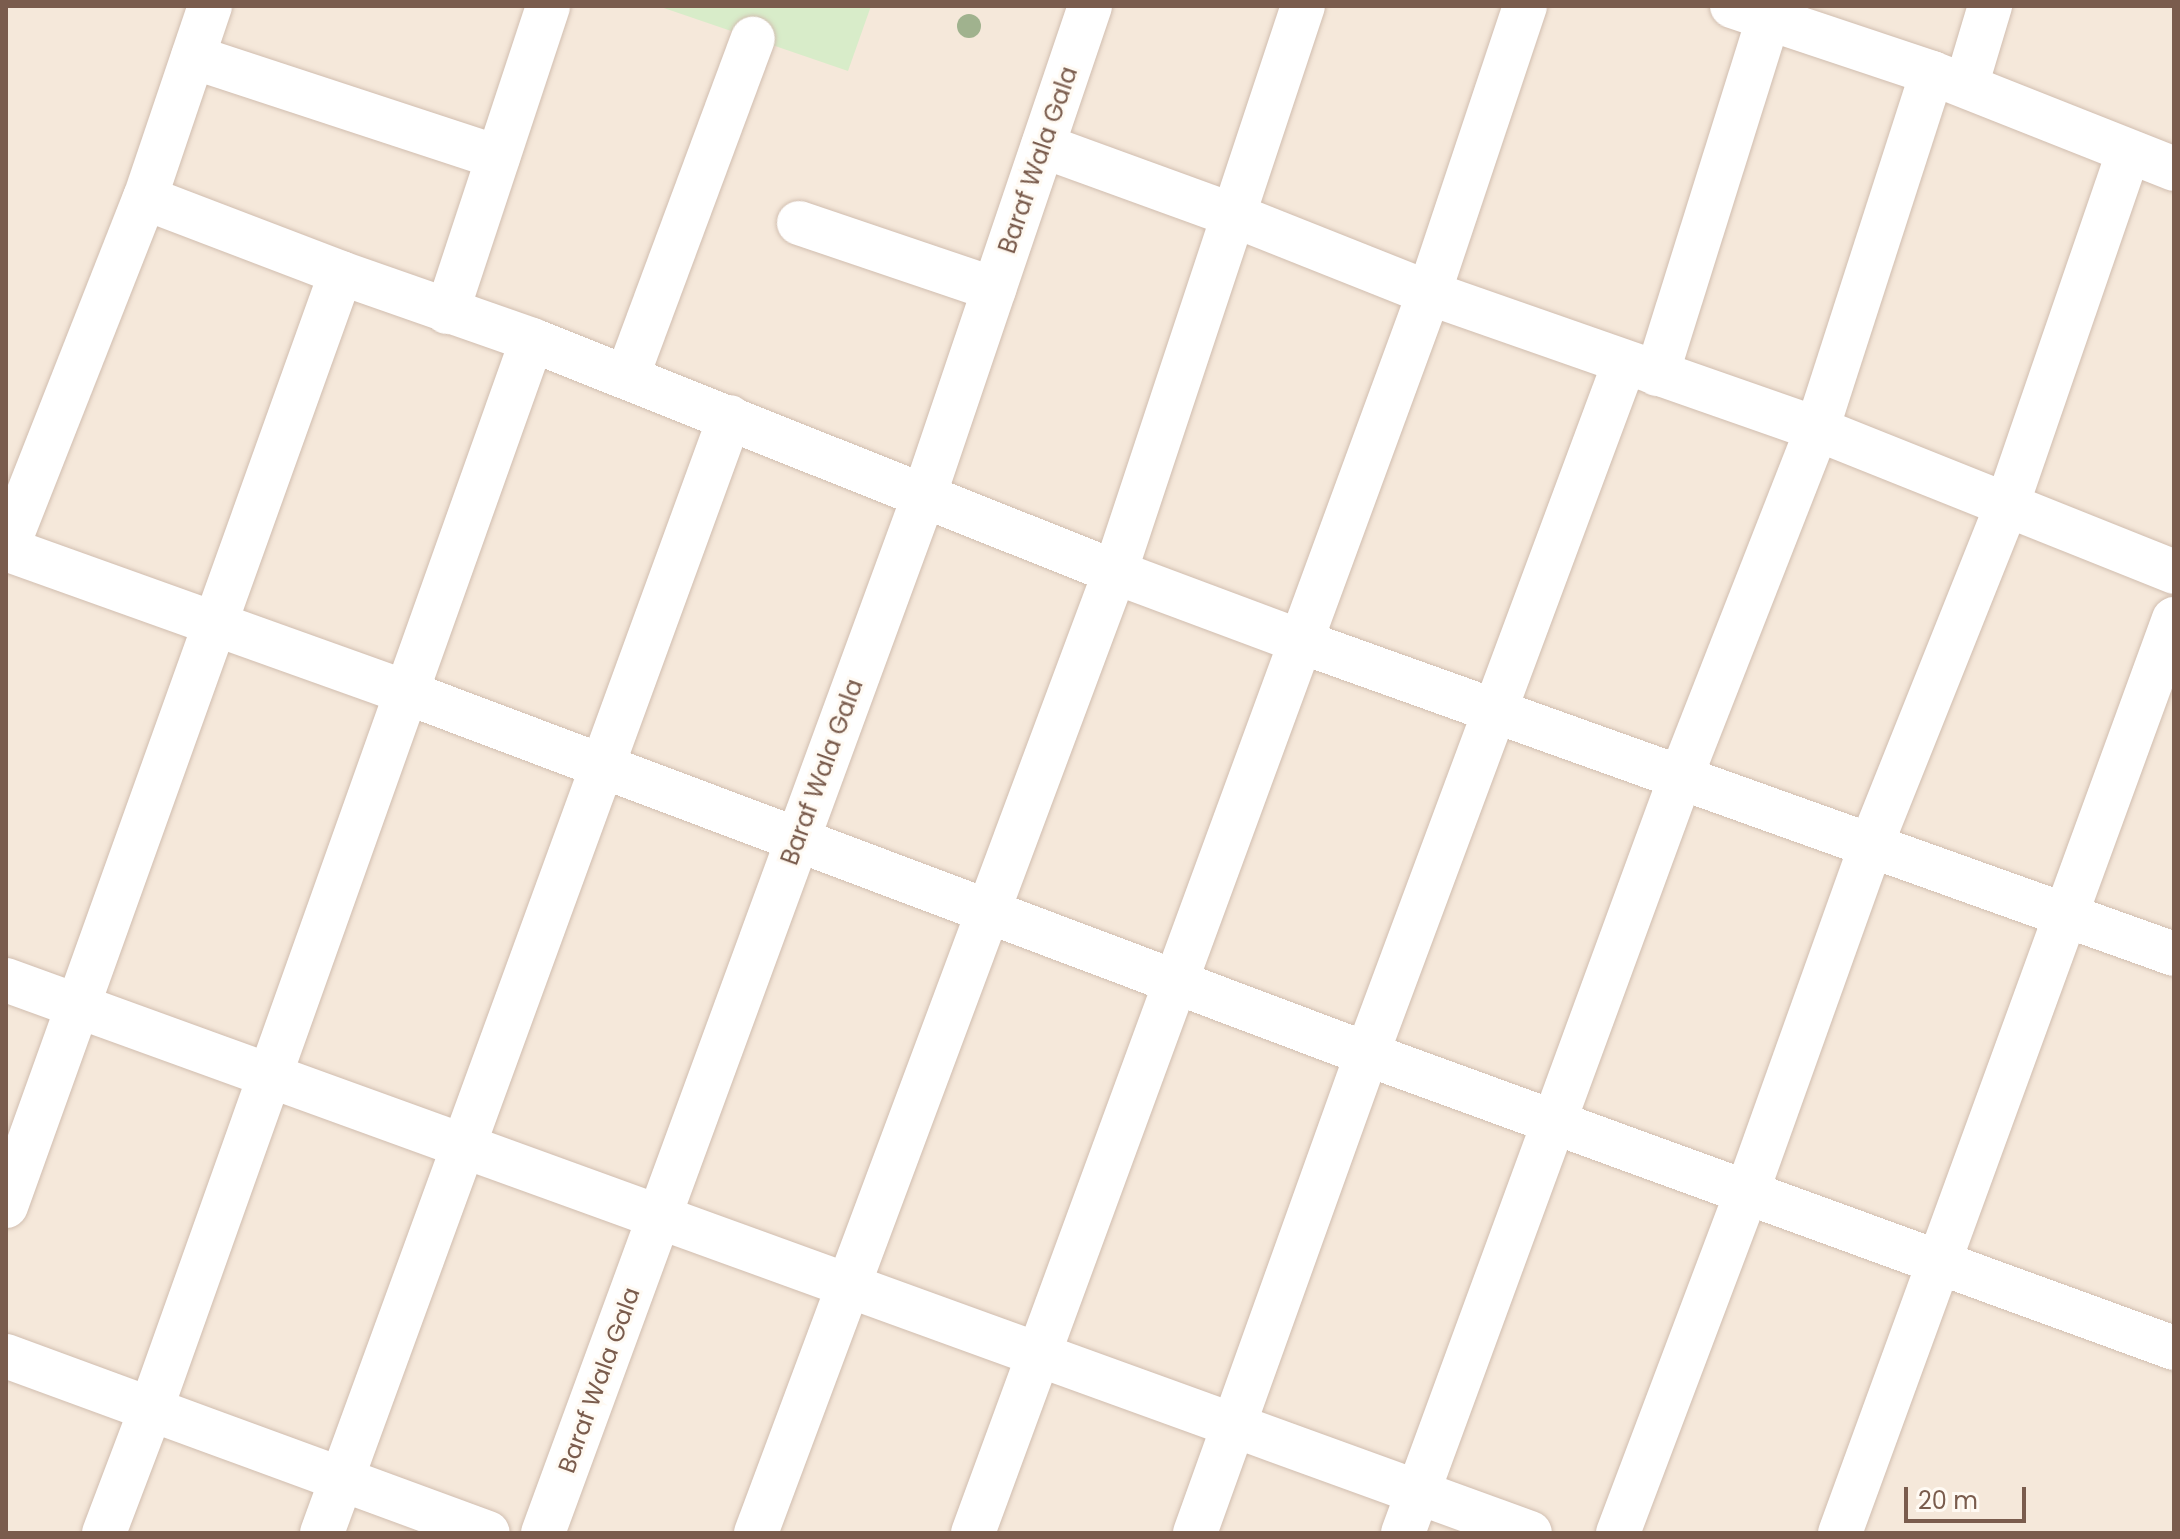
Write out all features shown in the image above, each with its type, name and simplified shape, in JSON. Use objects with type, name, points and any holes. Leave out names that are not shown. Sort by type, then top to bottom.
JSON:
[{"type":"street","points":[[210,6],[145,198],[6,550],[408,693],[1367,1054],[2174,1348]]},
{"type":"street","points":[[447,312],[548,6]]},
{"type":"street","name":"Baraf Wala Gala","points":[[543,1533],[924,496],[1090,6]]},
{"type":"street","points":[[756,1533],[1115,572],[1303,6]]},
{"type":"street","points":[[973,1533],[1429,293],[1525,6]]},
{"type":"street","points":[[1403,1533],[1680,779],[1949,79],[1990,6]]},
{"type":"street","points":[[1195,1533],[1367,1054],[1495,714],[1641,369],[1758,11],[1949,79],[2174,169]]},
{"type":"street","points":[[627,377],[753,39]]},
{"type":"street","points":[[193,57],[498,157]]},
{"type":"street","points":[[1043,146],[1233,215],[1429,293],[1817,429],[2174,572]]},
{"type":"street","points":[[1618,1533],[1747,1192],[1871,845],[2007,505],[2128,153]]},
{"type":"street","points":[[145,198],[447,312],[532,340],[1115,572],[1495,714],[2174,954]]},
{"type":"street","points":[[799,223],[994,289]]},
{"type":"street","points":[[6,1206],[341,273]]},
{"type":"street","points":[[104,1533],[408,693],[532,340]]},
{"type":"street","points":[[322,1533],[730,417]]},
{"type":"street","points":[[1840,1533],[2174,619]]},
{"type":"street","points":[[6,980],[1530,1533]]},
{"type":"street","points":[[6,1356],[488,1533]]},
{"type":"shaded area","points":[[6,6],[2174,6],[2174,1533],[6,1533]]},
{"type":"green space","points":[[658,6],[871,6],[848,71]]}]
